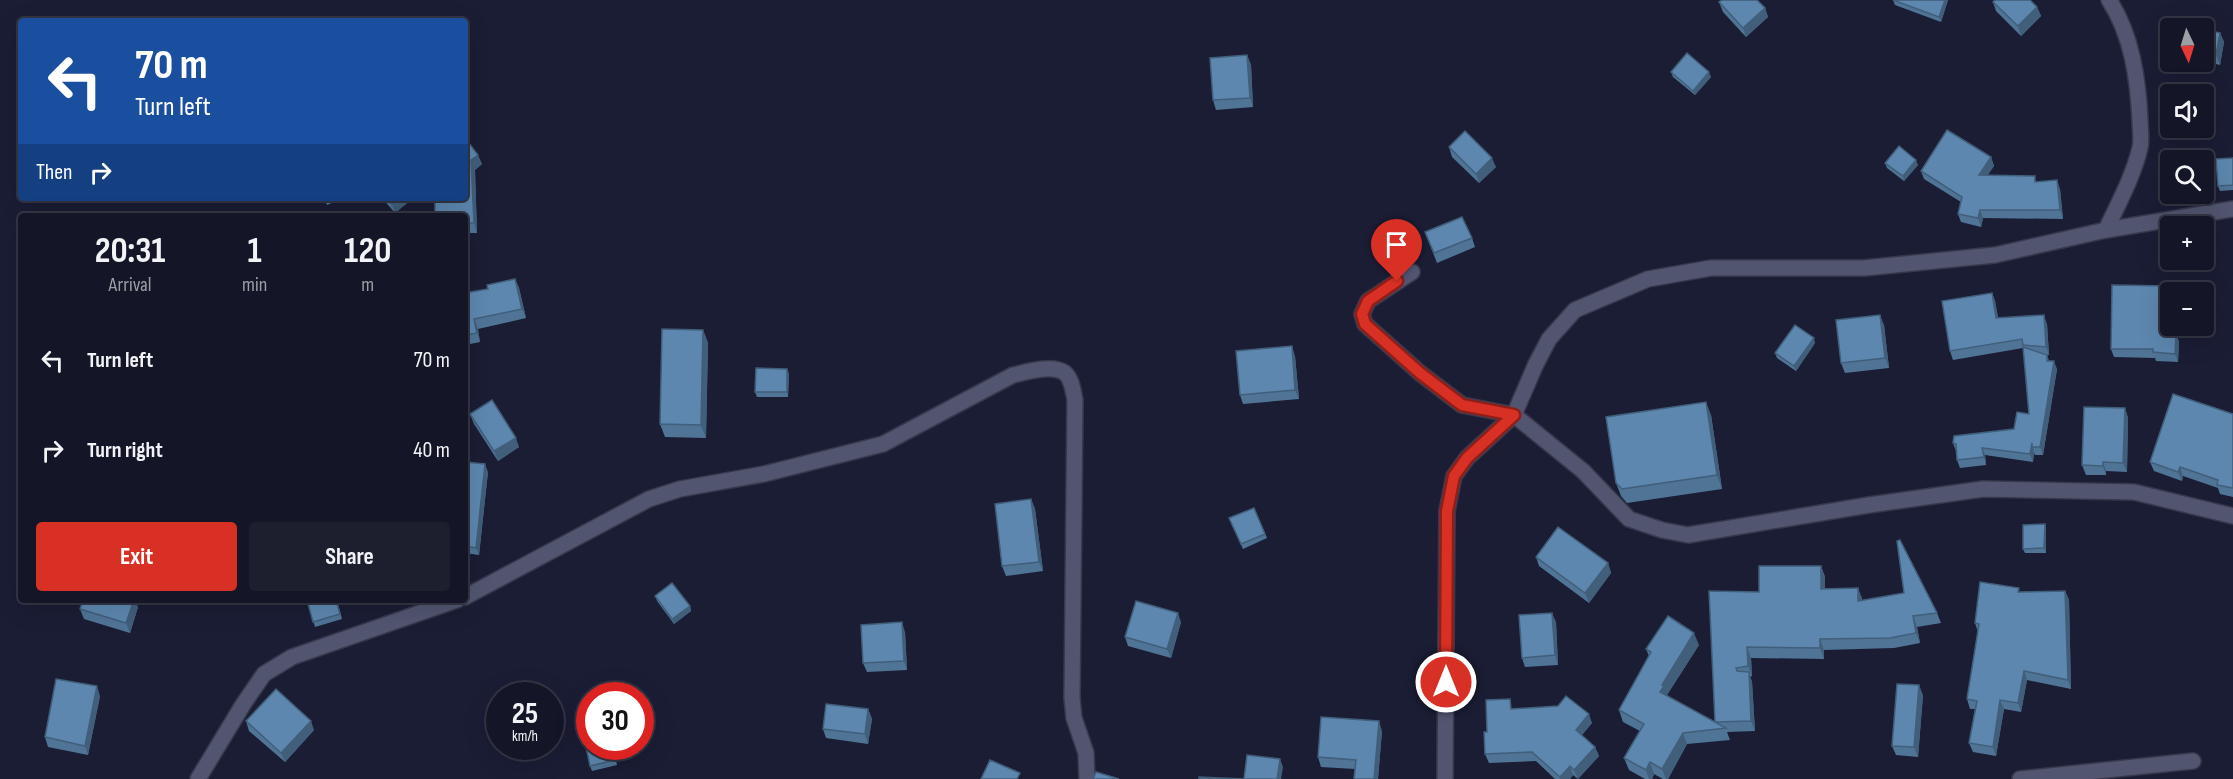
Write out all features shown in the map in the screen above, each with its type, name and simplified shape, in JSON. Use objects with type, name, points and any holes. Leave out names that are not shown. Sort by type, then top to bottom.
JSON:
[{"type":"street","points":[[2106,230],[2140,147],[2139,107],[2132,53],[2119,15],[2109,0]]},
{"type":"street","points":[[1445,779],[1447,511],[1454,476],[1467,458],[1514,415],[1549,339],[1575,310],[1648,279],[1712,268],[1864,268],[1995,255],[2106,230],[2233,209]]},
{"type":"street","points":[[1412,272],[1368,301],[1362,314],[1365,324],[1420,373],[1462,405],[1514,415],[1583,471],[1629,519],[1662,530],[1688,535],[1983,489],[2134,492],[2233,516]]},
{"type":"street","points":[[468,595],[649,499],[680,489],[764,474],[883,444],[1013,375],[1035,370],[1065,373],[1072,383],[1074,400],[1072,698],[1074,718],[1086,753],[1087,779]]},
{"type":"street","points":[[198,779],[264,674],[292,657],[448,603]]},
{"type":"street","points":[[2020,779],[2193,761]]},
{"type":"building","points":[[1722,0],[1757,0],[1765,8],[1743,28],[1719,2]]},
{"type":"building","points":[[1893,0],[1945,0],[1939,17]]},
{"type":"building","points":[[1995,0],[2030,0],[2037,7],[2018,26],[1993,2]]},
{"type":"building","points":[[2214,32],[2220,33],[2216,55],[2214,54]]},
{"type":"building","points":[[1687,53],[1709,72],[1693,91],[1671,72]]},
{"type":"building","points":[[1247,55],[1250,98],[1213,100],[1210,58]]},
{"type":"building","points":[[1947,130],[1991,157],[1979,175],[2035,176],[2035,182],[2057,180],[2060,210],[1980,210],[1978,218],[1958,214],[1962,197],[1921,171]]},
{"type":"building","points":[[1465,131],[1492,158],[1476,174],[1449,147]]},
{"type":"building","points":[[468,142],[478,155],[471,160],[474,223],[468,223],[468,213],[435,213],[435,201],[468,201]]},
{"type":"building","points":[[1899,146],[1916,160],[1903,176],[1885,163]]},
{"type":"building","points":[[2233,158],[2233,185],[2218,186],[2216,159]]},
{"type":"building","points":[[1462,217],[1472,238],[1434,253],[1425,232]]},
{"type":"building","points":[[515,279],[522,309],[474,319],[477,333],[468,334],[468,292],[488,289],[487,285]]},
{"type":"building","points":[[2112,285],[2160,286],[2160,336],[2176,336],[2175,354],[2153,352],[2153,349],[2111,349]]},
{"type":"building","points":[[1992,293],[1996,318],[2044,315],[2046,347],[2023,345],[2022,339],[1950,351],[1942,301]]},
{"type":"building","points":[[1880,315],[1885,358],[1841,363],[1836,320]]},
{"type":"building","points":[[1795,325],[1814,338],[1794,366],[1775,353]]},
{"type":"building","points":[[662,329],[703,330],[701,425],[660,424]]},
{"type":"building","points":[[1292,346],[1295,390],[1240,395],[1236,351]]},
{"type":"building","points":[[2023,347],[2047,355],[2047,361],[2054,361],[2040,447],[2032,447],[2032,443],[2030,454],[1982,448],[1984,457],[1957,460],[1956,444],[1953,443],[1954,436],[2014,429],[2017,412],[2029,414]]},
{"type":"building","points":[[756,368],[787,369],[787,392],[755,392]]},
{"type":"building","points":[[2173,394],[2233,414],[2233,488],[2217,485],[2218,480],[2180,467],[2178,472],[2150,462]]},
{"type":"building","points":[[492,400],[516,438],[494,451],[470,414]]},
{"type":"building","points":[[1706,402],[1717,475],[1622,489],[1616,483],[1606,417]]},
{"type":"building","points":[[2084,407],[2125,408],[2123,463],[2103,462],[2103,466],[2082,465]]},
{"type":"building","points":[[468,462],[485,464],[476,548],[468,547]]},
{"type":"building","points":[[1031,499],[1039,562],[1002,566],[995,504]]},
{"type":"building","points":[[1254,508],[1265,534],[1241,544],[1229,518]]},
{"type":"building","points":[[2045,524],[2044,548],[2023,549],[2023,525]]},
{"type":"building","points":[[1558,527],[1608,563],[1585,593],[1536,557]]},
{"type":"building","points":[[1900,540],[1937,613],[1913,616],[1916,633],[1890,638],[1820,639],[1820,648],[1747,647],[1748,666],[1736,668],[1737,671],[1749,672],[1751,721],[1715,722],[1709,591],[1759,592],[1759,566],[1821,566],[1821,589],[1858,588],[1858,601],[1904,593],[1897,541]]},
{"type":"building","points":[[1980,582],[2019,588],[2018,592],[2065,591],[2068,680],[2024,671],[2018,703],[2000,700],[1993,747],[1969,743],[1977,701],[1967,699],[1979,624],[1975,623]]},
{"type":"building","points":[[672,583],[690,606],[672,619],[655,596]]},
{"type":"building","points":[[1136,601],[1178,613],[1167,649],[1125,637]]},
{"type":"building","points":[[82,603],[133,603],[126,623],[80,609]]},
{"type":"building","points":[[308,603],[337,603],[340,614],[313,622]]},
{"type":"building","points":[[1552,613],[1555,655],[1522,658],[1519,615]]},
{"type":"building","points":[[1668,616],[1694,633],[1660,692],[1726,728],[1683,733],[1662,769],[1650,762],[1646,770],[1624,758],[1644,724],[1619,710],[1651,652],[1646,649]]},
{"type":"building","points":[[902,622],[904,661],[863,663],[861,625]]},
{"type":"building","points":[[56,679],[97,686],[85,746],[45,737]]},
{"type":"building","points":[[1897,684],[1919,685],[1914,747],[1892,746]]},
{"type":"building","points":[[276,689],[311,721],[281,753],[246,721]]},
{"type":"building","points":[[1566,696],[1589,714],[1576,730],[1595,747],[1574,770],[1570,766],[1560,777],[1532,752],[1485,754],[1486,700],[1510,699],[1511,709],[1558,706]]},
{"type":"building","points":[[826,704],[868,709],[865,734],[823,729]]},
{"type":"building","points":[[1321,717],[1379,721],[1374,779],[1354,779],[1356,760],[1318,757]]},
{"type":"building","points":[[1247,755],[1280,759],[1277,779],[1244,779]]},
{"type":"building","points":[[589,760],[615,760],[590,766]]},
{"type":"building","points":[[990,760],[1020,773],[1017,779],[981,779]]},
{"type":"building","points":[[1096,772],[1119,779],[1093,779]]},
{"type":"building","points":[[1199,777],[1244,779],[1199,779]]},
{"type":"route","points":[[1397,281],[1368,301],[1362,314],[1365,324],[1420,373],[1462,405],[1514,415],[1467,458],[1454,476],[1447,511],[1446,682]]}]
